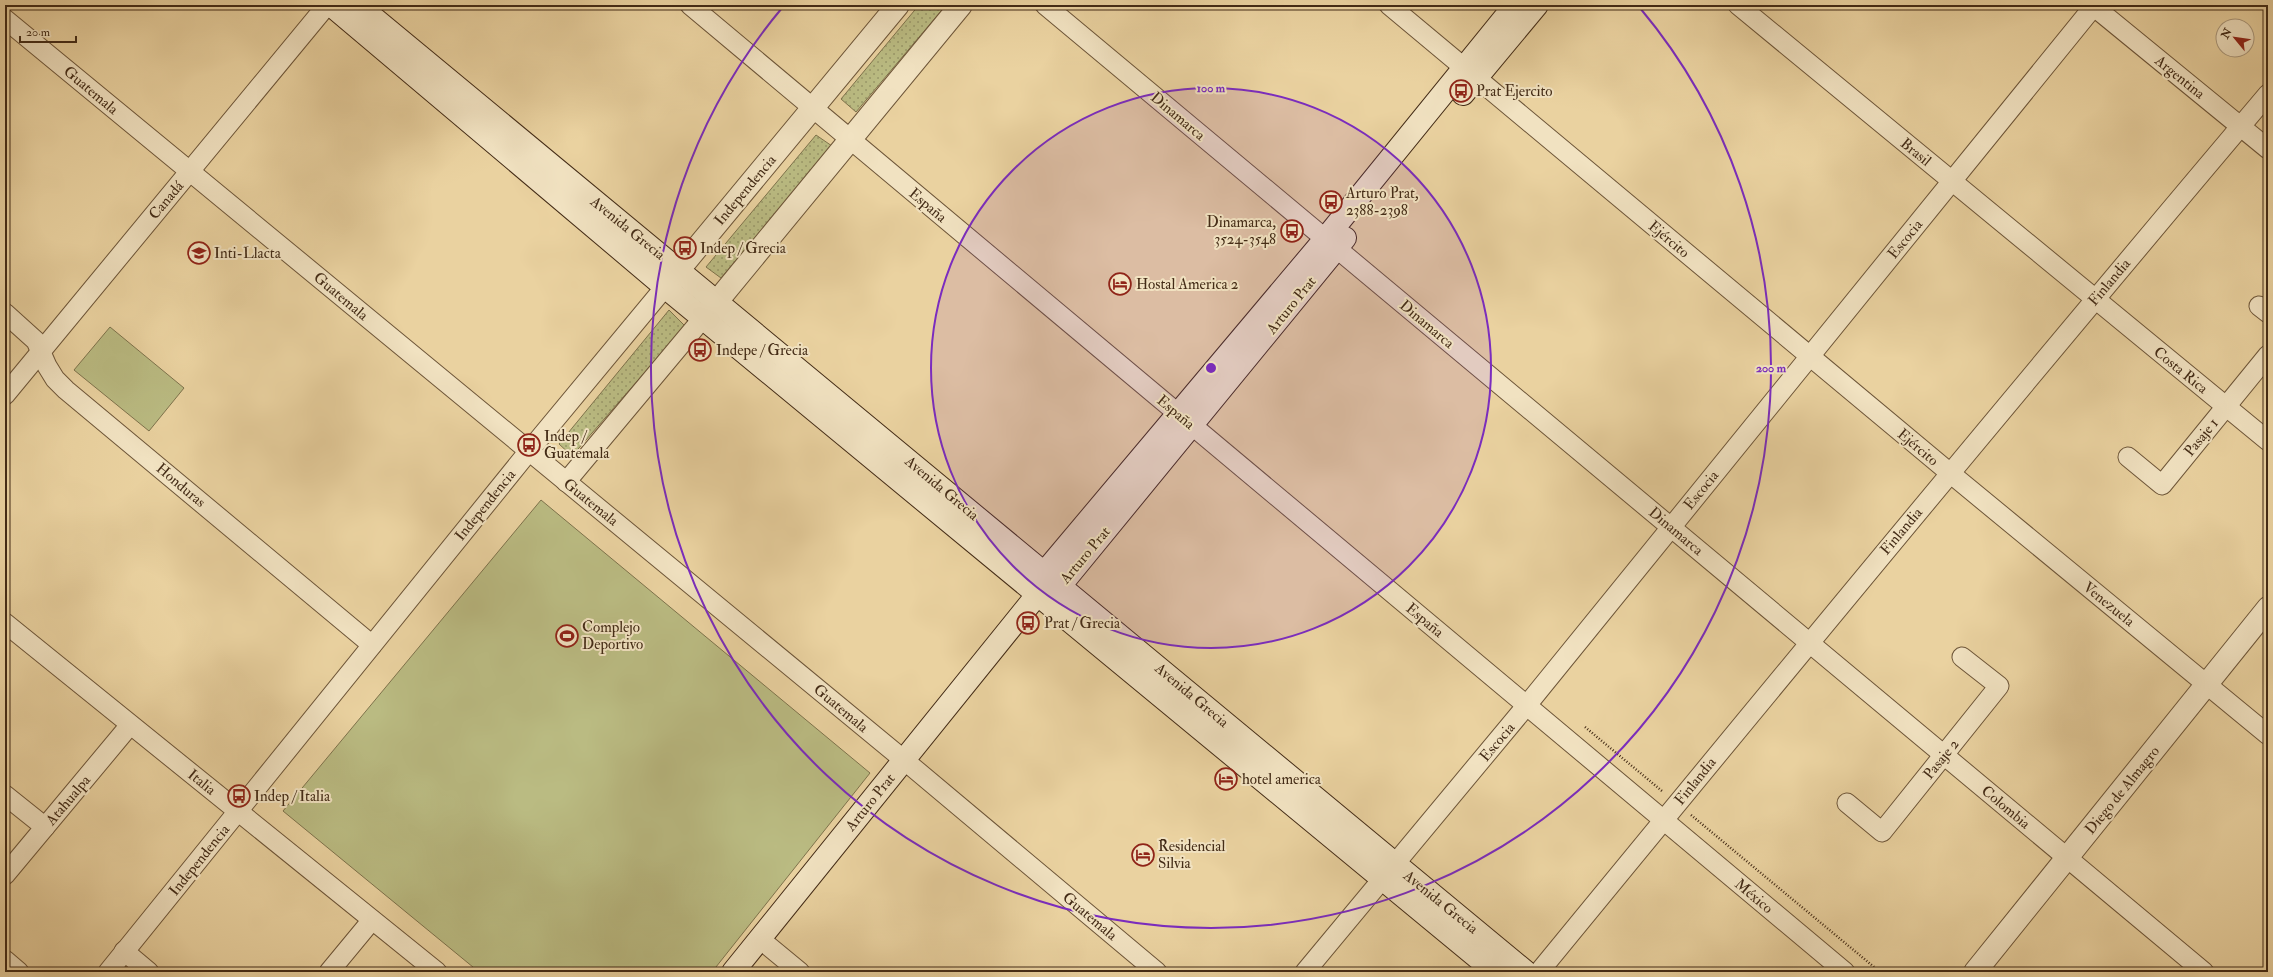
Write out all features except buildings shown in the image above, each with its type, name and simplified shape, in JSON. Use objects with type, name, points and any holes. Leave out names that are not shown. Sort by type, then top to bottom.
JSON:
[{"type":"main road","name":"Avenida Grecia","points":[[331,5],[665,287],[710,310],[1060,586],[1389,871],[1495,972]]},
{"type":"main road","name":"Avenida Grecia","points":[[358,5],[679,270],[710,310],[1038,595],[1389,871],[1526,972]]},
{"type":"main road","name":"Independencia","points":[[665,287],[898,5]]},
{"type":"main road","points":[[710,310],[961,5]]},
{"type":"main road","name":"Arturo Prat","points":[[1471,73],[1515,5]]},
{"type":"main road","name":"Arturo Prat","points":[[1038,595],[1060,586],[1186,420],[1471,73],[1537,5]]},
{"type":"main road","name":"Arturo Prat","points":[[733,972],[1038,595],[1044,573],[1186,420]]},
{"type":"main road","name":"Diego de Almagro","points":[[1975,972],[2268,608]]},
{"type":"street","name":"Canadá","points":[[5,395],[327,5]]},
{"type":"street","name":"España","points":[[690,5],[1664,820]]},
{"type":"street","name":"Dinamarca","points":[[1045,5],[1809,642]]},
{"type":"street","name":"Ejército","points":[[1389,5],[1950,473]]},
{"type":"street","name":"Brasil","points":[[1738,5],[2094,298]]},
{"type":"street","name":"Escocia","points":[[1305,972],[1527,706],[2093,6]]},
{"type":"street","name":"Argentina","points":[[2093,6],[2268,149]]},
{"type":"street","name":"Guatemala","points":[[5,19],[904,760],[1157,972]]},
{"type":"street","name":"Finlandia","points":[[1539,972],[1809,642],[2094,298],[2268,94]]},
{"type":"street","name":"Independencia","points":[[108,972],[529,451],[665,287]]},
{"type":"street","name":"Costa Rica","points":[[2094,298],[2268,442]]},
{"type":"street","points":[[566,482],[710,310]]},
{"type":"street","name":"Honduras","points":[[5,313],[27,331],[41,350],[47,366],[55,379],[66,390],[372,645]]},
{"type":"street","name":"Pasaje 1","points":[[2128,457],[2162,485],[2268,355]]},
{"type":"street","name":"Venezuela","points":[[1950,473],[2268,735]]},
{"type":"street","name":"Italia","points":[[5,623],[437,972]]},
{"type":"street","name":"Colombia","points":[[1809,642],[2204,972]]},
{"type":"street","name":"Pasaje 2","points":[[1847,803],[1882,832],[1999,686],[1962,657]]},
{"type":"street","name":"Atahualpa","points":[[5,875],[130,725]]},
{"type":"street","points":[[5,794],[45,827]]},
{"type":"street","name":"México","points":[[1664,820],[1845,972]]},
{"type":"street","points":[[329,972],[372,920]]},
{"type":"street","points":[[760,939],[800,972]]},
{"type":"street","points":[[124,951],[149,972]]},
{"type":"street","points":[[5,960],[19,972]]},
{"type":"green space","points":[[919,5],[946,5],[856,112],[841,99]]},
{"type":"green space","points":[[816,135],[832,146],[721,278],[706,267]]},
{"type":"green space","points":[[669,310],[685,326],[572,456],[559,444]]},
{"type":"green space","points":[[110,327],[184,388],[149,431],[74,370]]},
{"type":"green space","name":"Complejo Deportivo","points":[[541,500],[870,773],[712,972],[479,972],[283,811]]},
{"type":"place","name":"Prat Ejercito","points":[[1461,91]]},
{"type":"place","name":"Arturo Prat, 2388-2398","points":[[1331,202]]},
{"type":"place","name":"Dinamarca, 3524-3548","points":[[1292,231]]},
{"type":"place","name":"Indep / Grecia","points":[[685,248]]},
{"type":"place","name":"Inti-Llacta","points":[[199,253]]},
{"type":"place","name":"Hostal America 2","points":[[1120,284]]},
{"type":"place","name":"Indepe / Grecia","points":[[700,350]]},
{"type":"place","name":"Indep / Guatemala","points":[[529,445]]},
{"type":"place","name":"Prat / Grecia","points":[[1028,623]]},
{"type":"place","name":"Complejo Deportivo","points":[[567,636]]},
{"type":"place","name":"hotel america","points":[[1226,779]]},
{"type":"place","name":"Indep / Italia","points":[[239,796]]},
{"type":"place","name":"Residencial Silvia","points":[[1143,855]]}]
